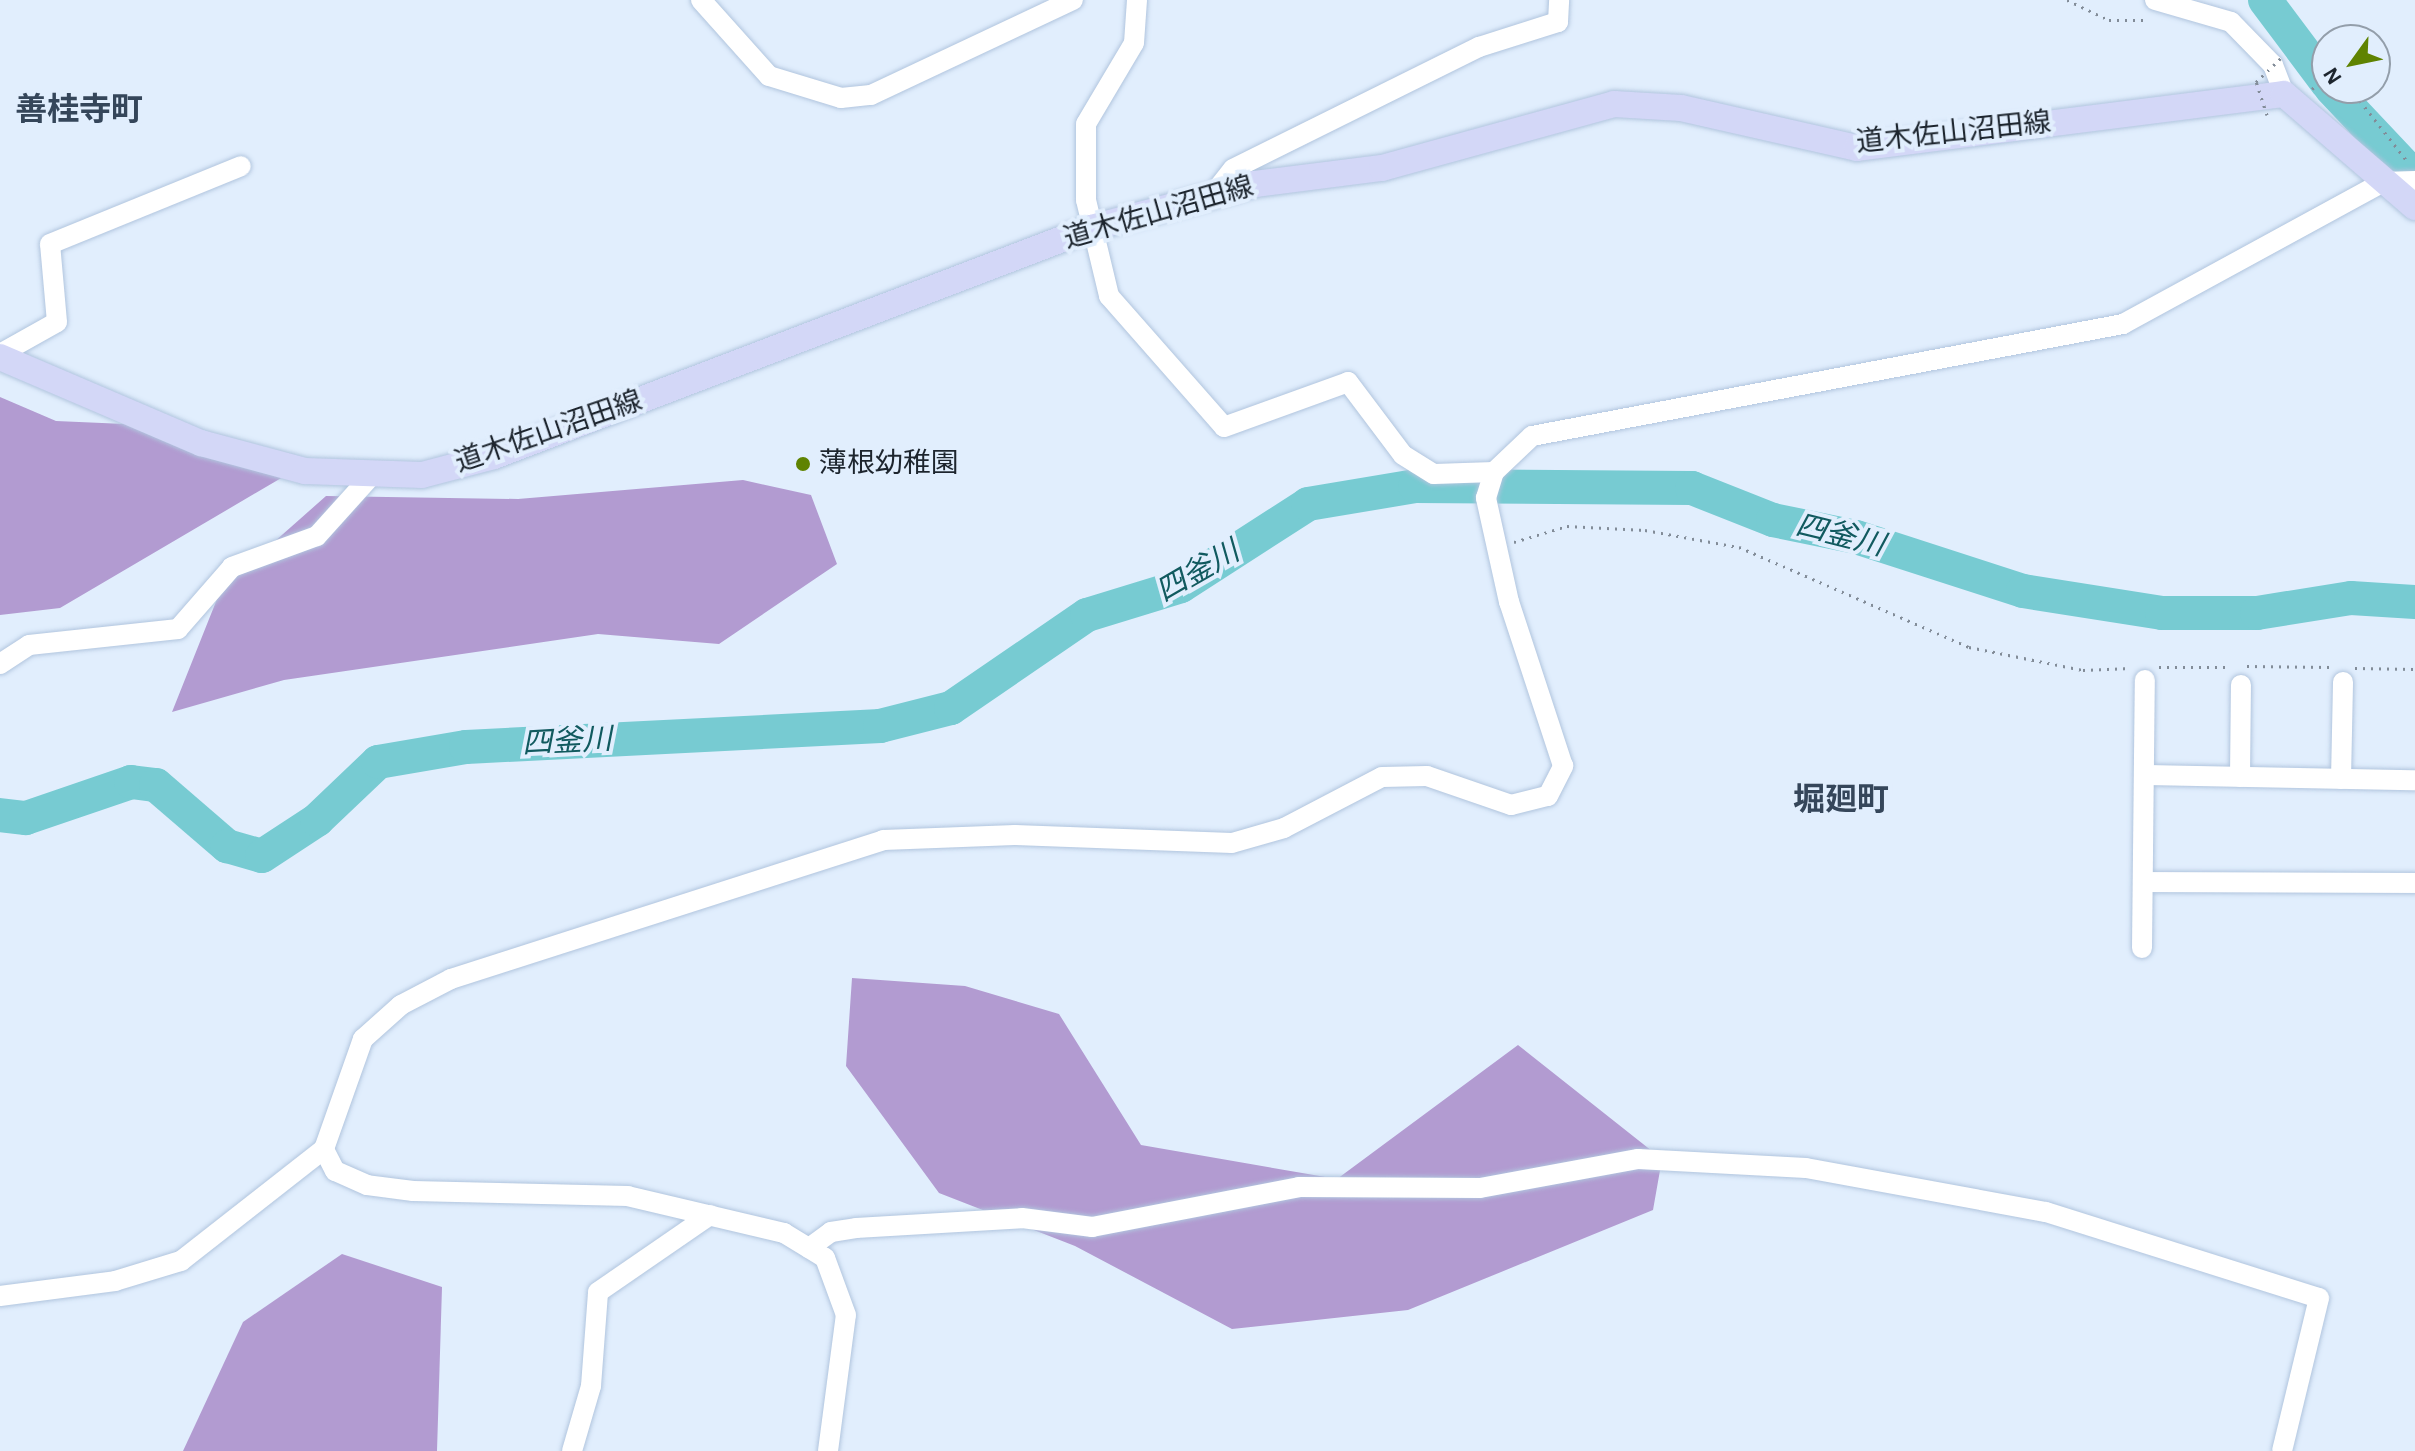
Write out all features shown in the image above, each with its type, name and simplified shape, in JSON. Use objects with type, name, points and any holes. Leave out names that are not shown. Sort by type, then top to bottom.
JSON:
[{"type":"main road","name":"道木佐山沼田線","points":[[0,356],[201,443],[305,471],[371,476],[422,475],[494,456],[1091,228],[1215,192],[1382,168],[1588,106],[1681,108],[1857,148],[2296,93]]},
{"type":"main road","points":[[2296,93],[2304,105],[2415,207]]},
{"type":"street","points":[[701,0],[769,76],[841,98],[871,95],[1073,0]]},
{"type":"street","points":[[1137,0],[1134,43],[1086,124],[1091,228],[1109,296],[1224,427],[1348,382],[1403,455],[1434,474],[1494,472]]},
{"type":"street","points":[[1215,192],[1233,169],[1271,150],[1517,29],[1549,26],[1563,16],[1559,0]]},
{"type":"street","points":[[2155,10],[2231,22],[2296,93]]},
{"type":"street","points":[[0,356],[57,322],[50,244],[241,166]]},
{"type":"street","points":[[0,1296],[115,1281],[181,1261],[324,1149],[353,1057],[401,1005],[451,979],[883,840],[1015,835],[1232,843],[1284,828],[1382,777],[1427,776],[1511,805],[1548,796],[1563,766],[1495,547],[1486,498],[1494,472],[1532,436],[2123,324],[2388,183],[2415,181]]},
{"type":"street","points":[[0,664],[29,645],[178,629],[232,567],[256,552],[306,543],[371,476]]},
{"type":"street","points":[[2142,948],[2147,671]]},
{"type":"street","points":[[2341,779],[2344,672]]},
{"type":"street","points":[[2240,777],[2241,685]]},
{"type":"street","points":[[2144,775],[2415,780]]},
{"type":"street","points":[[2143,882],[2415,883]]},
{"type":"street","points":[[324,1149],[335,1171],[367,1185],[628,1196],[784,1233],[825,1258],[846,1315],[828,1451]]},
{"type":"street","points":[[809,1248],[831,1232],[856,1228],[1022,1218],[1092,1227],[1299,1187],[1480,1188],[1638,1159],[1806,1168],[2046,1212],[2319,1298],[2282,1451]]},
{"type":"street","points":[[572,1451],[591,1386],[598,1292],[710,1215]]},
{"type":"path","points":[[2067,0],[2109,20],[2155,10]]},
{"type":"path","points":[[2256,82],[2283,56]]},
{"type":"path","points":[[2248,70],[2256,82],[2267,115]]},
{"type":"path","points":[[2296,93],[2311,85]]},
{"type":"path","points":[[2363,104],[2415,171]]},
{"type":"path","points":[[1495,547],[1567,526],[1645,530],[1739,547],[1969,647],[2083,670],[2344,672],[2415,669]]},
{"type":"shaded area","points":[[0,397],[56,421],[148,425],[300,467],[60,608],[0,615]]},
{"type":"shaded area","points":[[743,480],[811,495],[837,564],[719,644],[598,634],[284,680],[172,712],[221,589],[326,496],[518,499]]},
{"type":"shaded area","points":[[852,978],[965,986],[1059,1014],[1141,1145],[1337,1179],[1518,1045],[1662,1159],[1653,1210],[1408,1310],[1232,1329],[1075,1246],[939,1193],[846,1066]]},
{"type":"shaded area","points":[[342,1254],[442,1287],[437,1451],[183,1451],[243,1322]]},
{"type":"waterway","points":[[2265,0],[2311,62]]},
{"type":"waterway","points":[[2346,104],[2415,177]]},
{"type":"waterway","name":"四釜川","points":[[0,815],[26,818],[131,782],[156,785],[227,846],[262,856],[317,820],[378,762],[466,747],[880,726],[951,708],[1087,615],[1181,586],[1308,504],[1415,486],[1692,488],[1773,520],[1856,537],[2023,591],[2162,613],[2257,613],[2351,598],[2415,602]]},
{"type":"place","name":"薄根幼稚園","points":[[803,464]]},
{"type":"district","name":"善桂寺町","points":[[79,110]]},
{"type":"district","name":"堀廻町","points":[[1841,800]]}]
